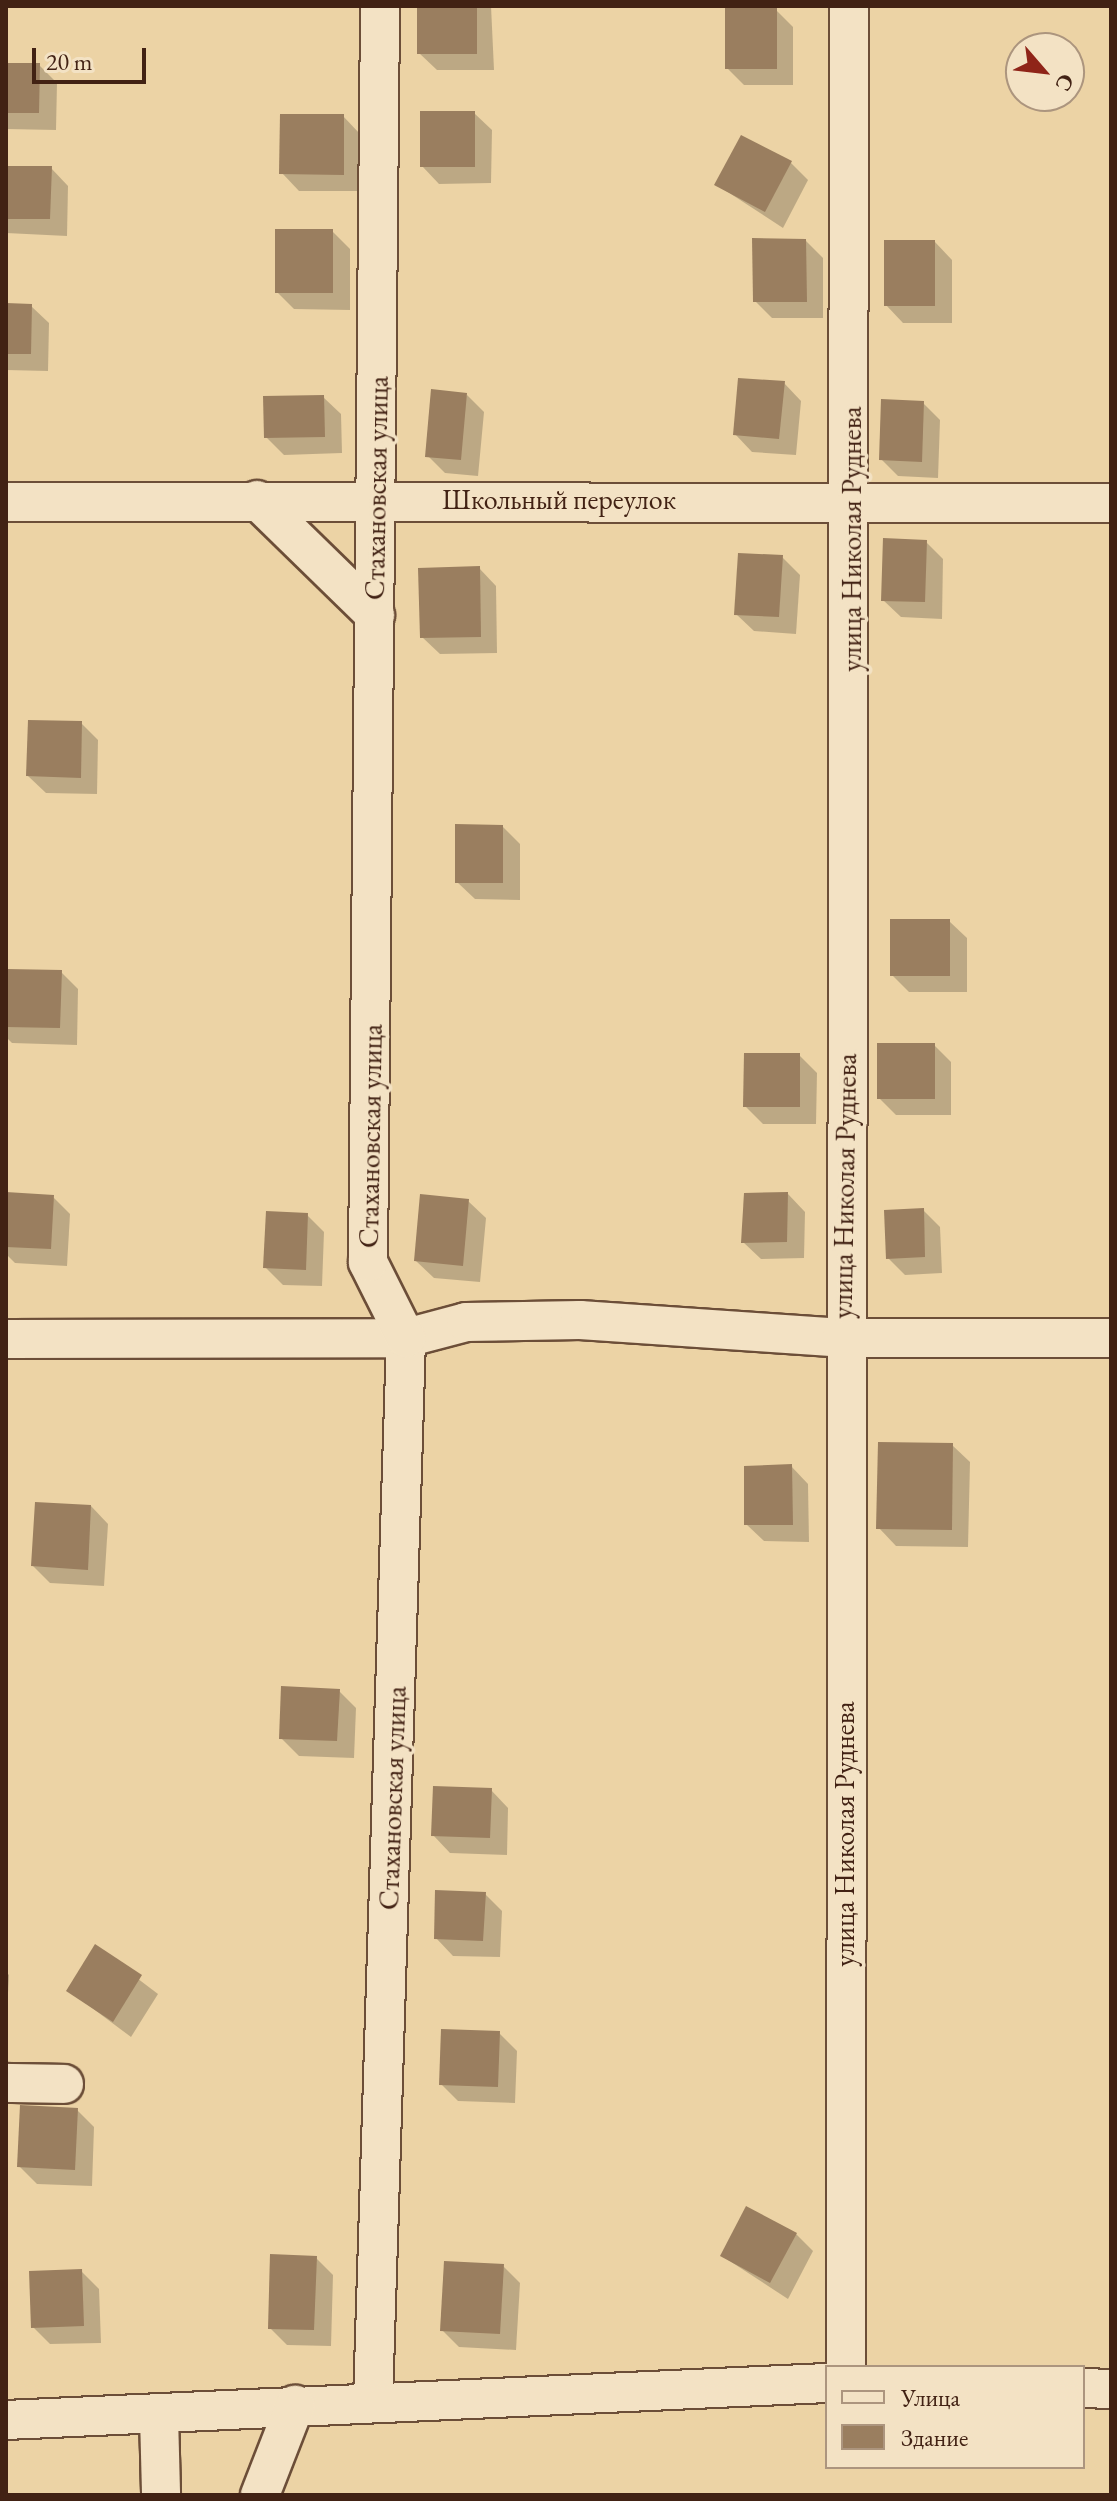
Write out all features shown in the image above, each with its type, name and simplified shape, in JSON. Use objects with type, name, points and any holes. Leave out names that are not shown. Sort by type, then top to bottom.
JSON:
[{"type":"street","name":"Стахановская улица","points":[[373,2401],[406,1338],[368,1262],[380,6]]},
{"type":"street","name":"улица Николая Руднева","points":[[846,2365],[842,1338],[853,500],[849,6]]},
{"type":"street","name":"Школьный переулок","points":[[6,502],[376,499],[1111,503]]},
{"type":"street","points":[[257,500],[375,615]]},
{"type":"street","points":[[6,1339],[406,1338],[466,1322],[580,1320],[842,1338],[1111,1338]]},
{"type":"street","points":[[6,2083],[64,2084]]},
{"type":"street","points":[[6,2420],[159,2416],[373,2401],[488,2403],[651,2387],[825,2383]]},
{"type":"street","points":[[1085,2388],[1111,2389]]},
{"type":"street","points":[[260,2495],[295,2405]]},
{"type":"street","points":[[159,2416],[161,2495]]},
{"type":"building","points":[[417,6],[477,6],[477,54],[417,54]]},
{"type":"building","points":[[725,8],[777,8],[777,69],[725,69]]},
{"type":"building","points":[[6,63],[40,63],[39,113],[6,113]]},
{"type":"building","points":[[420,111],[475,111],[475,167],[420,167]]},
{"type":"building","points":[[280,114],[344,114],[344,175],[279,174]]},
{"type":"building","points":[[741,135],[792,161],[765,212],[714,185]]},
{"type":"building","points":[[6,166],[52,166],[50,219],[6,219]]},
{"type":"building","points":[[275,229],[333,229],[333,293],[275,293]]},
{"type":"building","points":[[752,238],[806,239],[807,302],[753,302]]},
{"type":"building","points":[[884,240],[935,240],[935,306],[884,306]]},
{"type":"building","points":[[6,303],[32,304],[31,354],[6,354]]},
{"type":"building","points":[[738,378],[785,381],[779,439],[733,435]]},
{"type":"building","points":[[431,389],[467,393],[461,460],[425,457]]},
{"type":"building","points":[[324,395],[325,437],[264,438],[263,396]]},
{"type":"building","points":[[881,399],[924,401],[922,462],[879,460]]},
{"type":"building","points":[[883,538],[927,540],[925,602],[881,601]]},
{"type":"building","points":[[738,553],[783,555],[779,617],[734,615]]},
{"type":"building","points":[[480,566],[481,637],[420,638],[418,568]]},
{"type":"building","points":[[28,720],[82,721],[81,778],[26,776]]},
{"type":"building","points":[[455,824],[503,825],[503,883],[455,883]]},
{"type":"building","points":[[890,919],[950,919],[950,976],[890,976]]},
{"type":"building","points":[[6,969],[62,970],[60,1028],[6,1027]]},
{"type":"building","points":[[877,1043],[935,1043],[935,1099],[877,1099]]},
{"type":"building","points":[[744,1053],[800,1053],[800,1107],[743,1107]]},
{"type":"building","points":[[6,1192],[54,1195],[51,1249],[6,1247]]},
{"type":"building","points":[[788,1192],[787,1242],[741,1243],[744,1193]]},
{"type":"building","points":[[420,1194],[469,1199],[463,1266],[414,1261]]},
{"type":"building","points":[[924,1208],[925,1257],[886,1259],[884,1210]]},
{"type":"building","points":[[266,1211],[308,1213],[306,1270],[263,1268]]},
{"type":"building","points":[[878,1442],[953,1443],[952,1530],[876,1529]]},
{"type":"building","points":[[792,1464],[793,1525],[744,1525],[744,1466]]},
{"type":"building","points":[[35,1502],[91,1505],[88,1570],[31,1566]]},
{"type":"building","points":[[281,1686],[340,1689],[337,1741],[279,1739]]},
{"type":"building","points":[[433,1786],[492,1788],[490,1838],[431,1836]]},
{"type":"building","points":[[435,1890],[486,1892],[483,1941],[434,1939]]},
{"type":"building","points":[[95,1944],[142,1975],[113,2022],[66,1991]]},
{"type":"building","points":[[441,2029],[500,2031],[498,2087],[439,2085]]},
{"type":"building","points":[[20,2105],[78,2108],[75,2170],[17,2167]]},
{"type":"building","points":[[746,2206],[797,2233],[770,2283],[720,2256]]},
{"type":"building","points":[[270,2254],[317,2256],[314,2330],[268,2329]]},
{"type":"building","points":[[444,2261],[504,2264],[500,2334],[440,2331]]},
{"type":"building","points":[[82,2269],[84,2326],[31,2328],[29,2271]]}]
